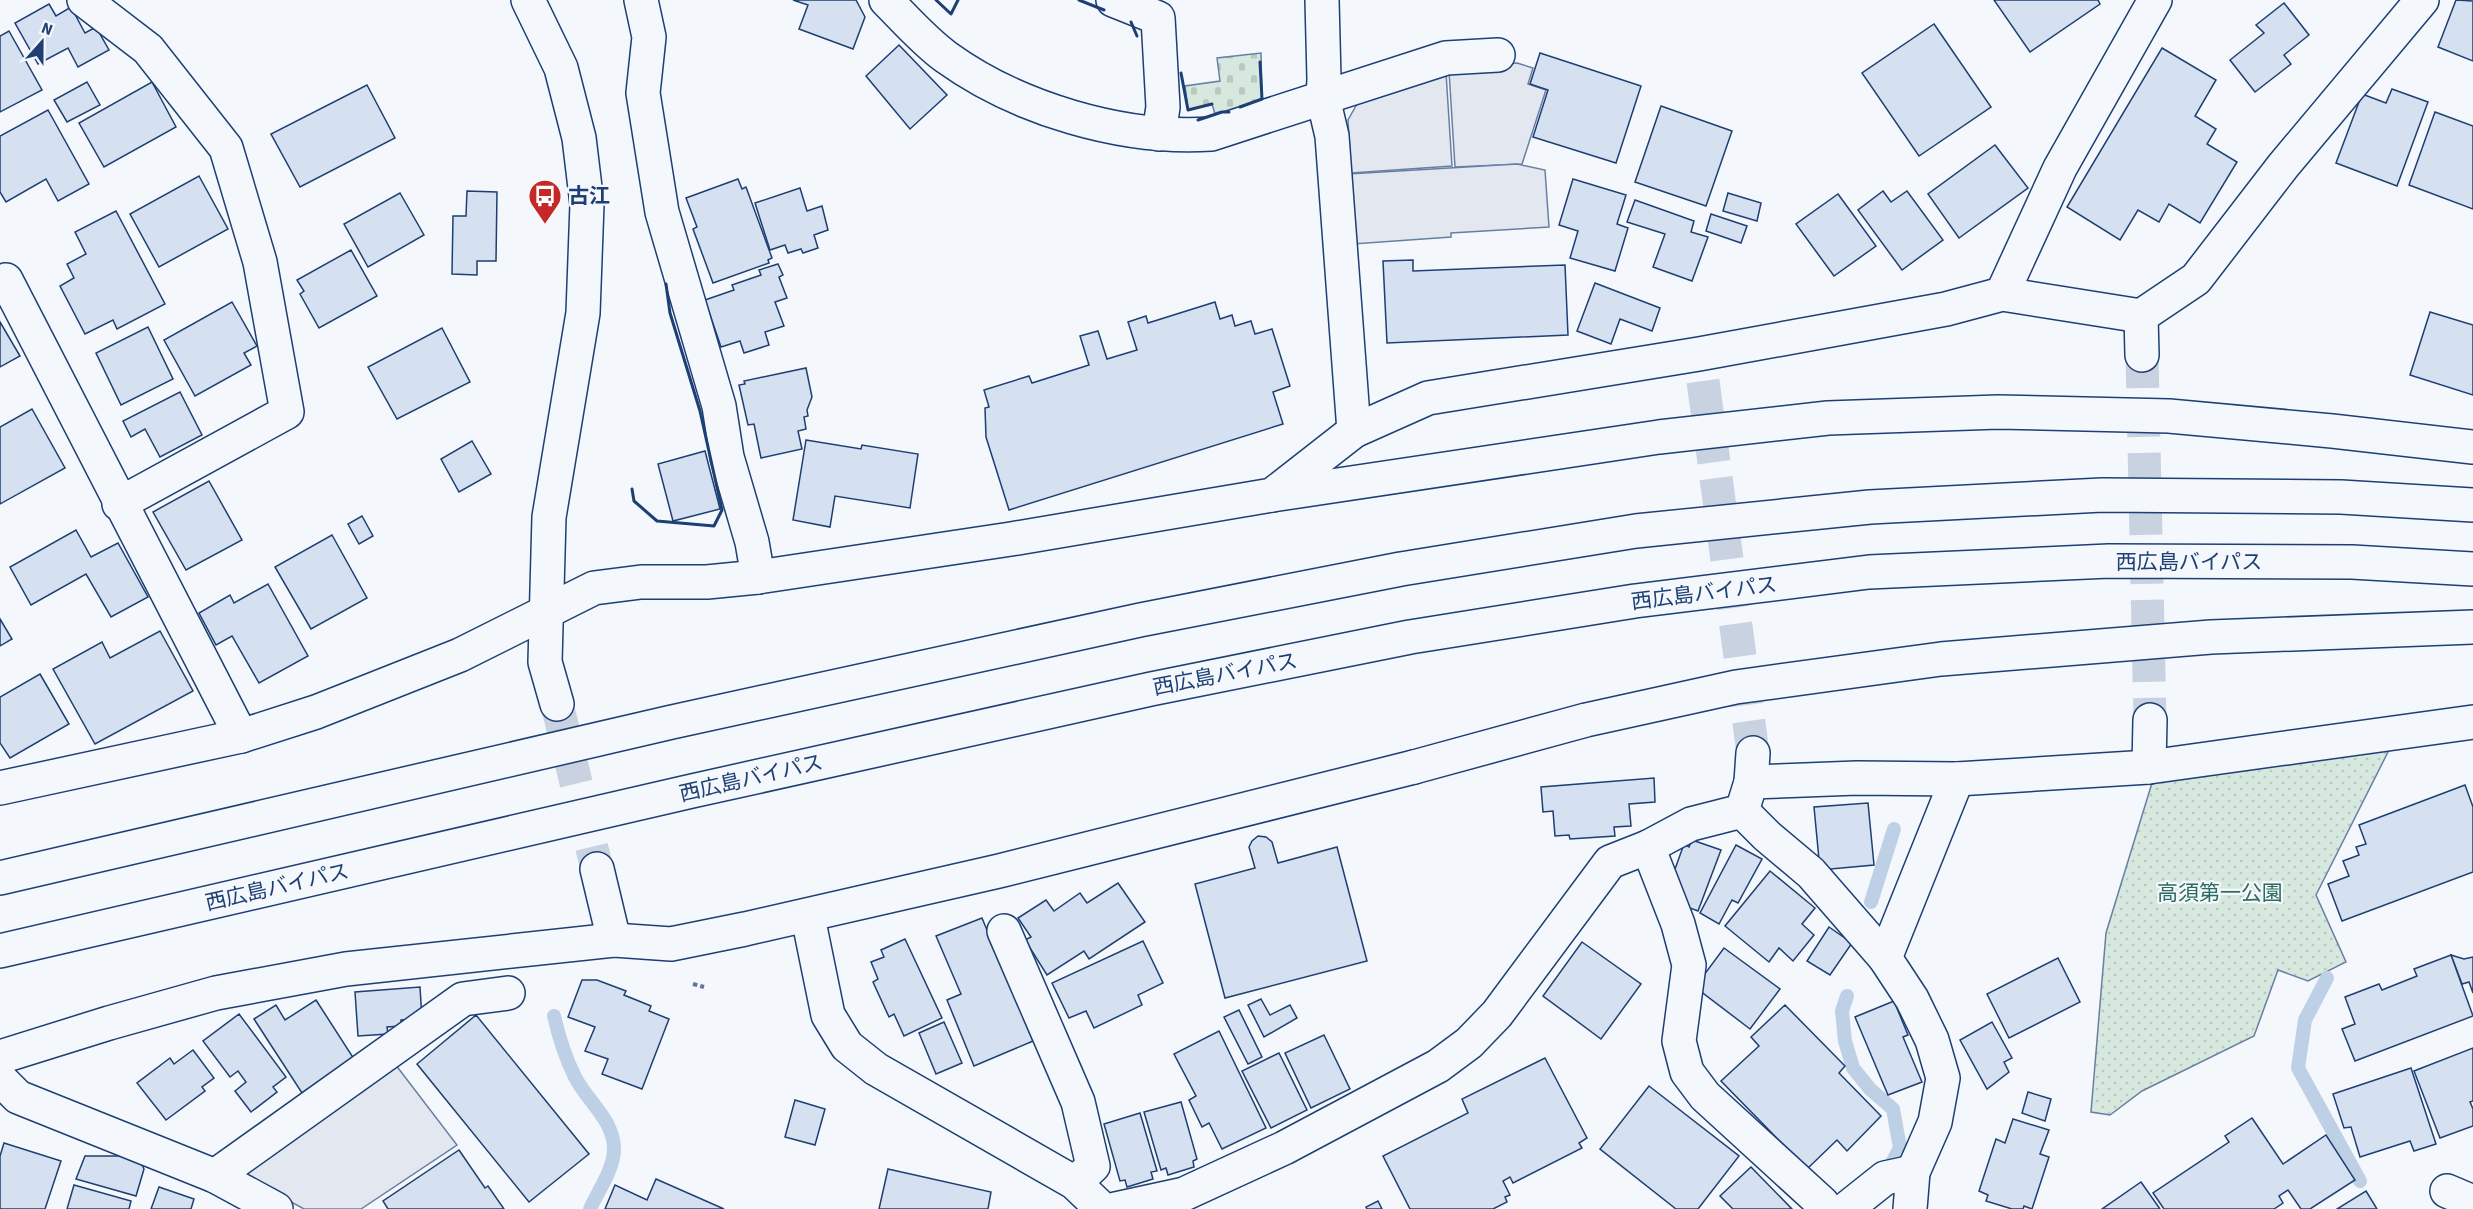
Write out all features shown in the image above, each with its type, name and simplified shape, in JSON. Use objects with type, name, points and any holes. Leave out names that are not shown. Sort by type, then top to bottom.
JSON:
[{"type":"main road","points":[[84,0],[148,49],[226,148],[260,262],[287,412],[120,504]]},
{"type":"main road","points":[[528,0],[561,68],[579,138],[587,204],[583,313],[549,517],[545,662],[557,704]]},
{"type":"main road","points":[[641,0],[649,37],[642,93],[662,212],[719,406],[728,457],[752,542],[758,577]]},
{"type":"main road","points":[[886,0],[945,57],[1010,96],[1085,120],[1181,136],[1211,134],[1446,58],[1498,55]]},
{"type":"main road","points":[[1113,0],[1158,18],[1163,107],[1159,134]]},
{"type":"main road","points":[[1322,0],[1323,98],[1332,136],[1354,431]]},
{"type":"main road","points":[[1272,495],[1354,431],[1428,398],[1701,367],[2002,294],[2141,316],[2196,279],[2283,166],[2422,0]]},
{"type":"main road","points":[[2002,294],[2060,168],[2141,9]]},
{"type":"main road","points":[[6,280],[241,736]]},
{"type":"main road","points":[[2141,316],[2142,356]]},
{"type":"main road","points":[[0,788],[241,736],[316,712],[460,655],[594,588],[641,582],[707,582],[758,577],[999,541],[1272,495],[1659,437],[1828,418],[1998,412],[2169,416],[2473,447]]},
{"type":"main road","points":[[0,878],[672,722],[1140,620],[1401,569],[1636,531],[1870,507],[2102,495],[2341,496],[2473,506]]},
{"type":"main road","name":"西広島バイパス","points":[[0,951],[692,790],[1151,689],[1410,637],[1623,603],[1869,572],[2098,562],[2352,562],[2473,569]]},
{"type":"main road","points":[[0,1057],[216,993],[346,969],[614,940],[671,944],[808,916],[1414,767],[1586,720],[1736,687],[1941,659],[2211,637],[2473,627]]},
{"type":"main road","points":[[2149,767],[2150,720]]},
{"type":"main road","points":[[1115,1209],[1184,1194],[1284,1148],[1438,1066],[1469,1042],[1497,1014],[1610,862],[1648,848],[1691,824],[1749,782],[1857,778],[1957,779],[2149,767],[2473,722]]},
{"type":"main road","points":[[1885,958],[1957,779]]},
{"type":"main road","points":[[1749,782],[1811,873],[1885,958],[1912,999],[1932,1040],[1942,1078],[1935,1122],[1914,1172],[1910,1209]]},
{"type":"main road","points":[[1648,848],[1678,924],[1689,965],[1679,1041],[1687,1072],[1705,1096],[1826,1209]]},
{"type":"main road","points":[[597,869],[614,940]]},
{"type":"main road","points":[[808,916],[828,1015],[847,1046],[876,1069],[1075,1183],[1102,1209]]},
{"type":"main road","points":[[1004,931],[1078,1102],[1093,1166],[1075,1183]]},
{"type":"main road","points":[[215,1176],[463,999],[508,993]]},
{"type":"main road","points":[[0,1079],[18,1097],[215,1176],[276,1209]]},
{"type":"main road","points":[[1846,1209],[1885,1178],[1914,1172]]},
{"type":"green space","points":[[1261,53],[1262,99],[1226,113],[1215,114],[1212,104],[1188,110],[1185,86],[1220,81],[1217,58]]},
{"type":"green space","name":"高須第一公園","points":[[2390,748],[2316,895],[2346,962],[2308,981],[2278,970],[2254,1036],[2142,1091],[2110,1115],[2091,1112],[2106,933],[2152,783]]},
{"type":"shaded area","points":[[1517,63],[1533,68],[1528,84],[1546,90],[1522,164],[1455,167],[1449,71]]},
{"type":"shaded area","points":[[1446,73],[1452,166],[1351,173],[1348,120],[1357,104]]},
{"type":"shaded area","points":[[1517,164],[1545,170],[1549,227],[1451,233],[1451,237],[1353,244],[1348,174]]},
{"type":"shaded area","points":[[392,1060],[457,1145],[361,1209],[304,1209],[238,1173]]},
{"type":"building","points":[[793,0],[856,0],[865,17],[853,49],[799,29],[808,5]]},
{"type":"building","points":[[1994,0],[2098,0],[2100,4],[2030,52]]},
{"type":"building","points":[[2456,0],[2473,1],[2473,61],[2438,47]]},
{"type":"building","points":[[2284,3],[2309,35],[2284,55],[2291,64],[2255,92],[2230,60],[2264,33],[2256,25]]},
{"type":"building","points":[[49,4],[56,16],[71,7],[85,33],[96,27],[109,50],[78,67],[68,48],[38,64],[15,23]]},
{"type":"building","points":[[1934,24],[1991,107],[1919,156],[1862,73]]},
{"type":"building","points":[[9,31],[42,90],[0,112],[0,36]]},
{"type":"building","points":[[899,45],[947,95],[910,129],[866,76]]},
{"type":"building","points":[[2162,48],[2216,80],[2195,116],[2216,129],[2207,144],[2237,162],[2200,223],[2169,204],[2159,222],[2138,210],[2120,240],[2067,207]]},
{"type":"building","points":[[1540,53],[1641,86],[1616,163],[1533,137],[1548,90],[1530,84]]},
{"type":"building","points":[[87,82],[100,105],[67,122],[54,100]]},
{"type":"building","points":[[152,82],[176,127],[104,167],[79,123]]},
{"type":"building","points":[[367,85],[395,138],[300,187],[271,134]]},
{"type":"building","points":[[2392,89],[2428,102],[2397,186],[2336,163],[2362,94],[2386,103]]},
{"type":"building","points":[[1661,106],[1732,131],[1706,206],[1635,182]]},
{"type":"building","points":[[48,110],[89,184],[58,201],[46,179],[6,202],[0,192],[0,136]]},
{"type":"building","points":[[2435,112],[2473,126],[2473,209],[2409,185]]},
{"type":"building","points":[[1995,145],[2028,188],[1959,238],[1928,194]]},
{"type":"building","points":[[199,176],[228,229],[159,267],[130,214]]},
{"type":"building","points":[[738,179],[742,189],[746,187],[772,258],[768,260],[769,263],[713,283],[693,229],[697,227],[686,198]]},
{"type":"building","points":[[1573,179],[1626,195],[1617,224],[1628,228],[1615,271],[1570,258],[1578,231],[1559,225]]},
{"type":"building","points":[[800,188],[807,211],[822,206],[828,230],[814,235],[818,248],[803,253],[801,249],[788,253],[785,245],[770,250],[755,203]]},
{"type":"building","points":[[467,191],[497,192],[496,261],[477,261],[477,275],[452,274],[453,216],[466,216]]},
{"type":"building","points":[[1883,191],[1891,202],[1907,191],[1943,240],[1902,270],[1858,210]]},
{"type":"building","points":[[400,193],[424,235],[368,267],[344,224]]},
{"type":"building","points":[[1728,193],[1761,203],[1757,221],[1723,211]]},
{"type":"building","points":[[1838,194],[1876,246],[1834,276],[1796,224]]},
{"type":"building","points":[[1635,200],[1694,221],[1691,232],[1708,237],[1692,281],[1653,267],[1665,234],[1627,222]]},
{"type":"building","points":[[116,211],[165,304],[117,329],[113,320],[85,334],[60,286],[74,278],[67,264],[86,254],[75,232]]},
{"type":"building","points":[[1711,214],[1747,226],[1741,243],[1706,231]]},
{"type":"building","points":[[351,250],[377,296],[319,328],[300,294],[304,291],[297,280]]},
{"type":"building","points":[[1413,260],[1413,271],[1565,265],[1568,335],[1387,343],[1383,261]]},
{"type":"building","points":[[778,264],[783,275],[779,277],[787,298],[775,302],[784,326],[765,332],[769,345],[744,353],[740,341],[721,347],[705,300],[734,290],[732,285],[761,275],[759,270]]},
{"type":"building","points":[[1595,283],[1660,308],[1652,331],[1620,319],[1611,344],[1577,331]]},
{"type":"building","points":[[232,302],[257,346],[244,353],[251,365],[195,396],[164,340]]},
{"type":"building","points":[[1215,302],[1220,319],[1232,315],[1235,326],[1251,321],[1255,334],[1272,329],[1290,386],[1273,392],[1283,424],[1009,510],[986,437],[985,408],[989,407],[984,390],[1029,376],[1032,383],[1089,365],[1080,336],[1098,331],[1107,359],[1137,350],[1128,322],[1146,316],[1148,323]]},
{"type":"building","points":[[2430,312],[2473,325],[2473,395],[2410,375]]},
{"type":"building","points":[[0,322],[20,356],[0,367]]},
{"type":"building","points":[[148,327],[173,379],[121,405],[96,353]]},
{"type":"building","points":[[442,328],[470,382],[397,419],[368,367]]},
{"type":"building","points":[[806,368],[812,397],[807,410],[808,416],[804,417],[806,429],[798,431],[802,449],[761,458],[754,424],[748,425],[739,385],[745,384],[744,381]]},
{"type":"building","points":[[180,392],[202,435],[160,457],[145,429],[131,437],[123,421]]},
{"type":"building","points":[[32,409],[65,468],[0,504],[0,427]]},
{"type":"building","points":[[806,440],[861,449],[862,445],[918,454],[910,508],[835,496],[830,527],[793,520]]},
{"type":"building","points":[[472,441],[491,474],[459,492],[441,459]]},
{"type":"building","points":[[705,451],[720,509],[673,521],[658,464]]},
{"type":"building","points":[[209,481],[242,540],[186,570],[153,512]]},
{"type":"building","points":[[362,516],[373,536],[359,544],[348,524]]},
{"type":"building","points":[[76,530],[91,557],[118,543],[148,597],[111,617],[86,574],[31,605],[10,567]]},
{"type":"building","points":[[332,535],[367,598],[311,629],[275,567]]},
{"type":"building","points":[[268,584],[308,656],[259,683],[232,636],[216,645],[199,613],[230,595],[234,603]]},
{"type":"building","points":[[0,619],[12,639],[0,646]]},
{"type":"building","points":[[160,631],[193,691],[95,744],[53,669],[102,642],[110,658]]},
{"type":"building","points":[[40,674],[69,724],[10,758],[0,743],[0,697]]},
{"type":"building","points":[[1654,778],[1655,802],[1629,804],[1631,826],[1614,827],[1615,836],[1570,839],[1569,835],[1555,836],[1553,811],[1543,812],[1541,787]]},
{"type":"building","points":[[2465,785],[2473,807],[2473,872],[2342,921],[2328,884],[2349,876],[2343,861],[2359,855],[2356,847],[2366,844],[2359,825]]},
{"type":"building","points":[[1868,803],[1874,865],[1820,870],[1814,807]]},
{"type":"building","points":[[1258,836],[1266,837],[1272,842],[1278,863],[1337,847],[1367,961],[1225,998],[1195,884],[1255,868],[1249,847]]},
{"type":"building","points":[[1692,840],[1721,850],[1698,911],[1679,904],[1670,883],[1684,844],[1689,847]]},
{"type":"building","points":[[1736,845],[1762,859],[1738,903],[1732,900],[1719,924],[1700,913]]},
{"type":"building","points":[[1770,871],[1815,908],[1802,924],[1814,935],[1793,961],[1779,948],[1769,962],[1725,926]]},
{"type":"building","points":[[1118,883],[1145,922],[1089,959],[1084,951],[1047,975],[1025,940],[1031,937],[1018,918],[1046,900],[1054,911],[1080,893],[1087,903]]},
{"type":"building","points":[[982,918],[1033,1041],[974,1066],[947,1000],[961,994],[936,936]]},
{"type":"building","points":[[1829,927],[1852,943],[1830,975],[1807,961]]},
{"type":"building","points":[[905,939],[942,1018],[904,1036],[894,1014],[889,1017],[873,982],[878,979],[871,962],[884,957],[881,950]]},
{"type":"building","points":[[1143,941],[1163,983],[1138,995],[1142,1005],[1094,1028],[1086,1011],[1069,1018],[1052,983]]},
{"type":"building","points":[[1582,942],[1641,984],[1601,1039],[1543,996]]},
{"type":"building","points":[[1724,948],[1780,989],[1750,1029],[1695,987]]},
{"type":"building","points":[[2451,955],[2464,959],[2473,957],[2473,993],[2469,982],[2462,984]]},
{"type":"building","points":[[2451,955],[2473,1016],[2355,1061],[2342,1029],[2355,1024],[2345,997],[2379,984],[2382,990],[2417,976],[2414,969]]},
{"type":"building","points":[[2058,958],[2080,1002],[2009,1038],[1987,994]]},
{"type":"building","points":[[582,980],[597,980],[626,991],[624,995],[651,1006],[649,1011],[669,1019],[642,1089],[602,1074],[608,1059],[585,1051],[595,1027],[568,1017]]},
{"type":"building","points":[[420,987],[422,1019],[401,1020],[401,1026],[387,1027],[388,1034],[358,1036],[355,992]]},
{"type":"building","points":[[1261,999],[1270,1015],[1290,1005],[1297,1018],[1264,1037],[1248,1005]]},
{"type":"building","points":[[316,1000],[354,1059],[302,1093],[254,1019],[276,1005],[285,1020]]},
{"type":"building","points":[[1894,1001],[1908,1035],[1903,1037],[1922,1082],[1888,1095],[1855,1017]]},
{"type":"building","points":[[1785,1005],[1845,1066],[1839,1073],[1881,1116],[1847,1151],[1837,1140],[1807,1169],[1721,1081],[1759,1046],[1751,1037]]},
{"type":"building","points":[[1239,1010],[1262,1057],[1248,1064],[1224,1017]]},
{"type":"building","points":[[239,1014],[286,1077],[273,1087],[277,1092],[251,1112],[235,1091],[246,1082],[238,1071],[230,1077],[203,1041]]},
{"type":"building","points":[[476,1015],[589,1154],[529,1202],[417,1064]]},
{"type":"building","points":[[944,1022],[962,1063],[936,1074],[919,1033]]},
{"type":"building","points":[[1992,1022],[2012,1058],[2004,1062],[2009,1072],[1987,1089],[1960,1040]]},
{"type":"building","points":[[1219,1031],[1266,1128],[1222,1149],[1209,1123],[1202,1127],[1189,1100],[1196,1096],[1174,1054]]},
{"type":"building","points":[[1324,1035],[1350,1089],[1311,1108],[1285,1053]]},
{"type":"building","points":[[2473,1048],[2473,1101],[2470,1102],[2473,1109],[2473,1126],[2440,1138],[2414,1071]]},
{"type":"building","points":[[193,1050],[214,1078],[202,1087],[205,1091],[166,1120],[137,1083],[170,1058],[174,1064]]},
{"type":"building","points":[[1279,1053],[1307,1110],[1271,1128],[1242,1071]]},
{"type":"building","points":[[1545,1058],[1587,1138],[1579,1143],[1582,1148],[1513,1183],[1510,1177],[1503,1181],[1510,1195],[1505,1197],[1507,1202],[1493,1209],[1410,1209],[1383,1156],[1468,1113],[1462,1099]]},
{"type":"building","points":[[2411,1068],[2436,1144],[2414,1151],[2410,1141],[2360,1157],[2351,1127],[2344,1128],[2333,1094]]},
{"type":"building","points":[[1649,1086],[1739,1156],[1698,1209],[1676,1209],[1600,1149]]},
{"type":"building","points":[[2028,1092],[2051,1099],[2045,1121],[2022,1113]]},
{"type":"building","points":[[795,1100],[825,1109],[815,1145],[785,1137]]},
{"type":"building","points":[[1181,1102],[1197,1159],[1193,1161],[1194,1167],[1168,1175],[1166,1168],[1161,1170],[1144,1112]]},
{"type":"building","points":[[1140,1113],[1157,1171],[1151,1172],[1153,1179],[1127,1187],[1125,1180],[1120,1181],[1104,1124]]},
{"type":"building","points":[[2252,1118],[2283,1164],[2326,1135],[2355,1180],[2310,1209],[2301,1209],[2288,1190],[2279,1196],[2283,1203],[2274,1209],[2164,1209],[2153,1193],[2229,1142],[2225,1136]]},
{"type":"building","points":[[2013,1119],[2049,1130],[2040,1154],[2049,1157],[2032,1209],[2024,1206],[2023,1209],[2012,1209],[1986,1201],[1988,1195],[1979,1191],[1996,1139],[2005,1143]]},
{"type":"building","points":[[4,1143],[61,1161],[45,1209],[0,1209],[0,1156]]},
{"type":"building","points":[[459,1150],[485,1188],[488,1186],[504,1209],[388,1209],[383,1201]]},
{"type":"building","points":[[85,1156],[124,1156],[142,1165],[144,1169],[136,1196],[76,1179]]},
{"type":"building","points":[[1751,1167],[1792,1209],[1733,1209],[1720,1196]]},
{"type":"building","points":[[888,1169],[991,1192],[988,1209],[879,1209]]},
{"type":"building","points":[[656,1179],[724,1209],[605,1209],[615,1185],[647,1200]]},
{"type":"building","points":[[2141,1182],[2160,1209],[2102,1209]]},
{"type":"building","points":[[74,1185],[131,1201],[129,1209],[67,1209]]},
{"type":"building","points":[[159,1187],[194,1199],[191,1209],[151,1209]]},
{"type":"building","points":[[2366,1191],[2377,1209],[2337,1209]]},
{"type":"building","points":[[1378,1201],[1382,1209],[1367,1209],[1366,1207]]},
{"type":"waterway","points":[[1871,902],[1894,829]]},
{"type":"waterway","points":[[2327,978],[2305,1020],[2298,1068],[2360,1181]]},
{"type":"waterway","points":[[1847,996],[1842,1011],[1845,1041],[1853,1068],[1870,1089],[1893,1109],[1900,1148],[1889,1168]]},
{"type":"waterway","points":[[554,1016],[575,1077],[605,1120],[613,1139],[611,1164],[590,1209]]},
{"type":"tunnel","points":[[2142,355],[2150,720]]},
{"type":"tunnel","points":[[1703,381],[1753,753]]},
{"type":"tunnel","points":[[557,704],[597,869]]},
{"type":"wall","points":[[936,0],[951,14],[958,0]]},
{"type":"wall","points":[[1079,0],[1104,10]]},
{"type":"wall","points":[[1131,22],[1137,36]]},
{"type":"wall","points":[[1240,107],[1262,99],[1260,62]]},
{"type":"wall","points":[[1181,73],[1188,110],[1212,104]]},
{"type":"wall","points":[[1198,120],[1229,112]]},
{"type":"wall","points":[[632,489],[634,501],[657,521],[714,526],[722,510],[700,411],[670,313],[666,284]]},
{"type":"place","name":"古江","points":[[545,225]]}]
